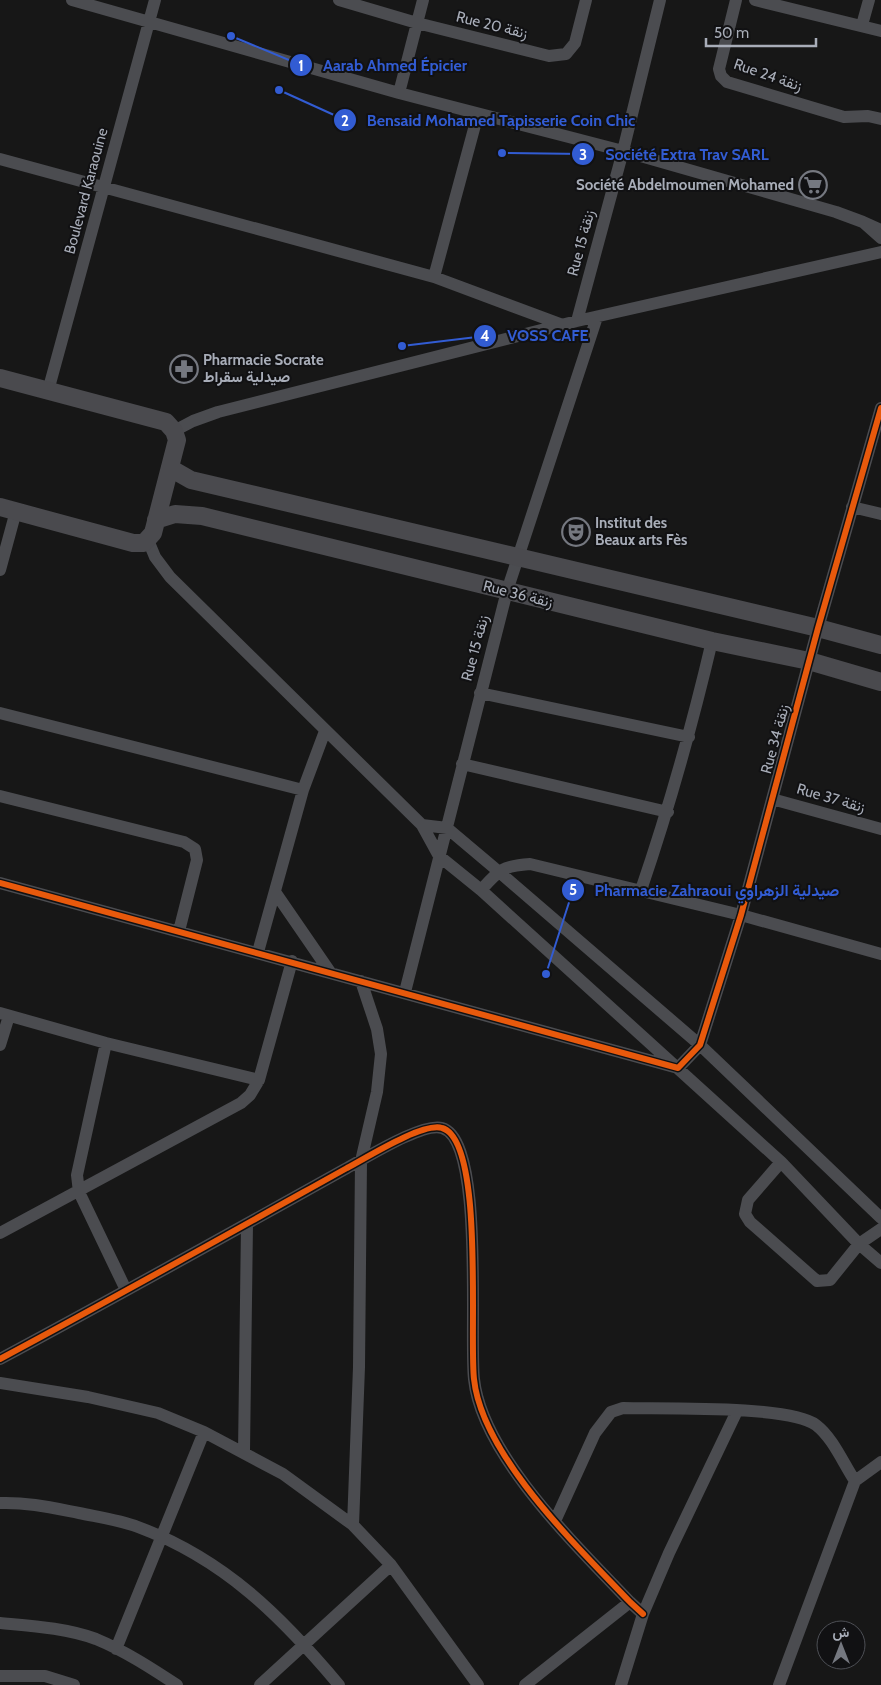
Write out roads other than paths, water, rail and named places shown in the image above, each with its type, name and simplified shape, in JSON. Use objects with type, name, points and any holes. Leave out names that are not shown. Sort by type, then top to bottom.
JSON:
[{"type":"street","points":[[72,0],[150,20],[399,93],[623,151],[836,212],[881,230]]},
{"type":"street","name":"Boulevard Karaouine","points":[[48,390],[156,0]]},
{"type":"street","name":"Rue 20 زنقة","points":[[340,0],[417,24],[549,56],[566,54],[575,43],[586,0]]},
{"type":"street","points":[[399,93],[423,0]]},
{"type":"street","name":"Rue 15 زنقة","points":[[577,321],[623,151],[660,0]]},
{"type":"street","name":"Rue 24 زنقة","points":[[736,0],[719,69],[721,76],[727,82],[844,117],[868,116],[881,119]]},
{"type":"street","points":[[755,0],[802,5],[881,31]]},
{"type":"street","points":[[862,25],[869,0]]},
{"type":"street","points":[[434,277],[478,114]]},
{"type":"street","points":[[0,159],[434,277],[563,325]]},
{"type":"street","points":[[863,222],[881,238]]},
{"type":"street","points":[[174,430],[193,420],[218,412],[577,321],[881,252]]},
{"type":"street","name":"Rue 15 زنقة","points":[[405,992],[507,591],[597,317]]},
{"type":"street","points":[[0,378],[166,422],[174,430],[176,440],[170,468],[156,520],[148,540],[155,557],[170,577],[422,825],[439,856],[481,890],[781,1162],[859,1244],[881,1263]]},
{"type":"street","name":"Rue 34 زنقة","points":[[678,1068],[700,1045],[740,915],[818,628],[881,408]]},
{"type":"street","points":[[170,468],[191,480],[818,628],[881,645]]},
{"type":"street","points":[[852,507],[881,514]]},
{"type":"street","points":[[0,570],[8,509],[133,543],[138,544],[148,540]]},
{"type":"street","name":"Rue 36 زنقة","points":[[156,520],[175,514],[193,514],[712,641],[809,661],[881,682]]},
{"type":"street","points":[[641,890],[668,812],[689,737],[712,641]]},
{"type":"street","points":[[480,693],[689,737]]},
{"type":"street","points":[[0,713],[303,790]]},
{"type":"street","points":[[258,952],[303,790],[325,731]]},
{"type":"street","points":[[462,764],[668,812]]},
{"type":"street","points":[[0,796],[184,842],[195,848],[197,860],[179,931]]},
{"type":"street","name":"Rue 37 زنقة","points":[[772,798],[881,829]]},
{"type":"street","points":[[422,825],[447,828],[498,871],[700,1045],[881,1218]]},
{"type":"street","points":[[481,890],[498,871],[514,865],[530,864],[740,915],[881,954]]},
{"type":"street","points":[[0,883],[292,961],[678,1068]]},
{"type":"street","points":[[275,892],[330,972]]},
{"type":"street","points":[[0,1233],[241,1103],[250,1095],[258,1080],[292,961]]},
{"type":"street","points":[[353,1525],[359,1367],[361,1161],[377,1092],[381,1054],[377,1029],[361,981]]},
{"type":"street","points":[[0,1045],[4,1014],[106,1043],[258,1080]]},
{"type":"street","points":[[106,1043],[77,1175],[79,1192],[126,1290]]},
{"type":"street","points":[[0,1359],[361,1161],[423,1129],[435,1126],[444,1128],[451,1133],[466,1166],[472,1203],[471,1344],[474,1383],[482,1410],[500,1447],[541,1507],[630,1602],[644,1614]]},
{"type":"street","points":[[781,1162],[748,1200],[745,1214],[750,1222],[817,1281],[824,1282],[835,1276],[859,1244],[881,1229]]},
{"type":"street","points":[[244,1452],[247,1224]]},
{"type":"street","points":[[0,1383],[121,1403],[158,1413],[204,1432],[283,1474],[353,1525],[391,1564],[478,1685]]},
{"type":"street","points":[[555,1521],[595,1433],[611,1412],[623,1408],[737,1411],[798,1417],[815,1424],[828,1437],[855,1481]]},
{"type":"street","points":[[621,1685],[644,1614],[692,1502],[737,1411]]},
{"type":"street","points":[[116,1649],[204,1432]]},
{"type":"street","points":[[779,1685],[855,1481],[881,1462]]},
{"type":"street","points":[[0,1503],[34,1504],[137,1526],[186,1548],[238,1581],[304,1644],[338,1685]]},
{"type":"street","points":[[260,1685],[391,1564]]},
{"type":"street","points":[[525,1685],[630,1602]]},
{"type":"street","points":[[0,1623],[44,1627],[95,1639],[135,1658],[177,1685]]},
{"type":"street","points":[[0,1676],[45,1676],[74,1685]]},
{"type":"place","name":"Aarab Ahmed Épicier","points":[[231,36]]},
{"type":"place","name":"Bensaid Mohamed Tapisserie Coin Chic","points":[[279,90]]},
{"type":"place","name":"Société Extra Trav SARL","points":[[502,153]]},
{"type":"place","name":"Société Abdelmoumen Mohamed","points":[[813,185]]},
{"type":"place","name":"VOSS CAFE","points":[[402,346]]},
{"type":"place","name":"Pharmacie Socrate صيدلية سقراط","points":[[184,369]]},
{"type":"place","name":"Institut des Beaux arts Fès","points":[[576,532]]},
{"type":"place","name":"Pharmacie Zahraoui صيدلية الزهراوي","points":[[546,974]]}]
